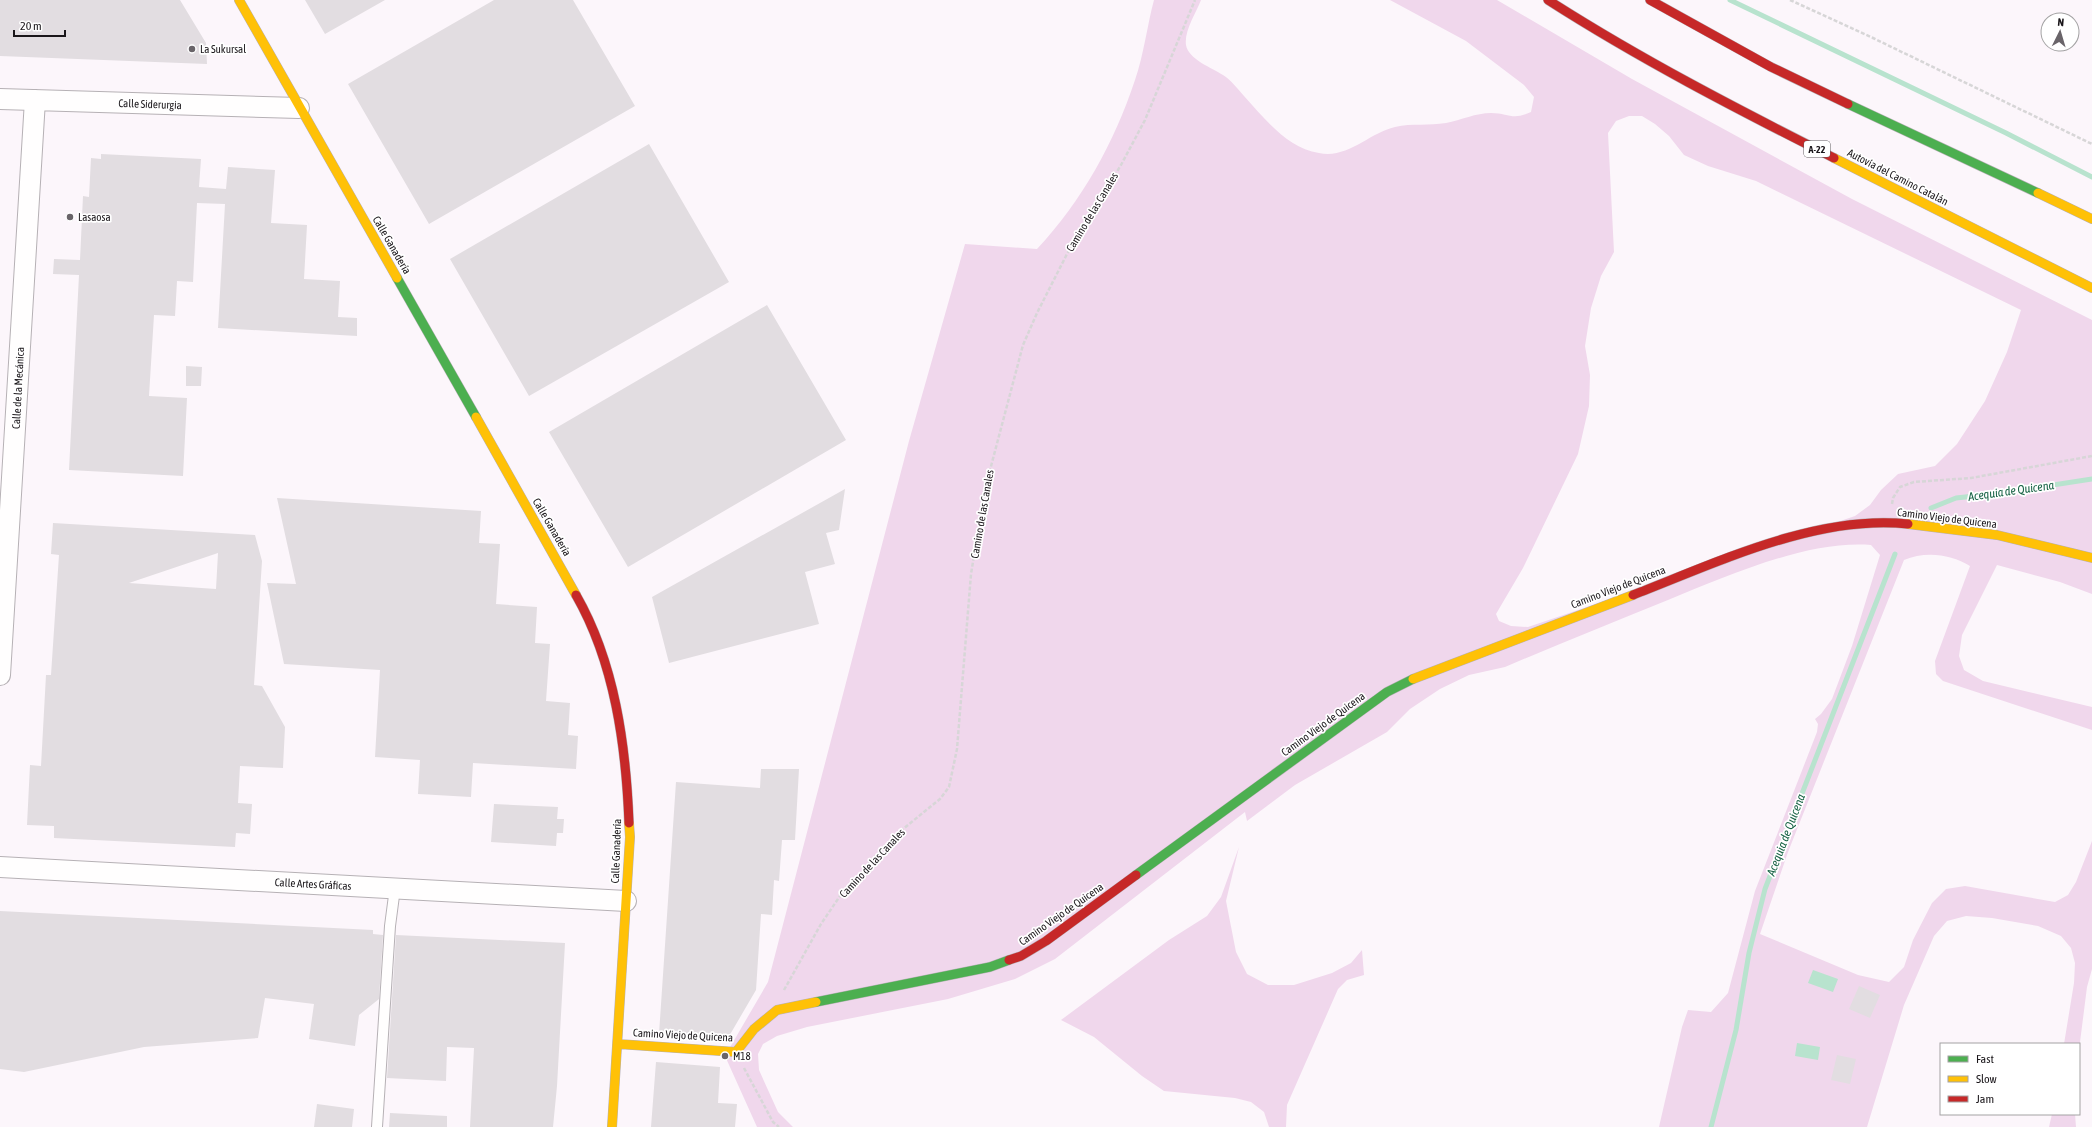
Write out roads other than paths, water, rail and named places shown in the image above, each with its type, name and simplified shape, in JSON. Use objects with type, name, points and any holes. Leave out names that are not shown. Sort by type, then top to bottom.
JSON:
[{"type":"main road","name":"Calle Ganadería","points":[[239,0],[586,612],[602,655],[618,716],[627,776],[630,837],[612,1127]]},
{"type":"main road","name":"Autovía del Camino Catalán","points":[[1548,0],[1603,35],[1702,91],[2092,288]]},
{"type":"main road","points":[[1650,0],[1771,66],[2092,220]]},
{"type":"main road","name":"Camino Viejo de Quicena","points":[[618,1044],[736,1052],[750,1032],[761,1020],[777,1010],[990,967],[1021,956],[1046,942],[1387,692],[1424,673],[1787,536],[1826,528],[1860,524],[1896,523],[1997,535],[2092,558]]},
{"type":"street","name":"Calle Siderurgia","points":[[0,99],[299,108]]},
{"type":"street","name":"Calle de la Mecánica","points":[[0,675],[35,100]]},
{"type":"street","name":"Calle Artes Gráficas","points":[[0,868],[626,901]]},
{"type":"lane","points":[[377,1127],[389,933],[395,888]]},
{"type":"waterway","points":[[1730,0],[2006,133],[2092,177]]},
{"type":"waterway","name":"Acequia de Quicena","points":[[1931,508],[1956,498],[2002,493],[2092,479]]},
{"type":"waterway","name":"Acequia de Quicena","points":[[1711,1127],[1736,1030],[1749,953],[1765,889],[1895,554]]},
{"type":"place","name":"La Sukursal","points":[[192,49]]},
{"type":"place","name":"Lasaosa","points":[[70,217]]},
{"type":"place","name":"M18","points":[[725,1056]]}]
